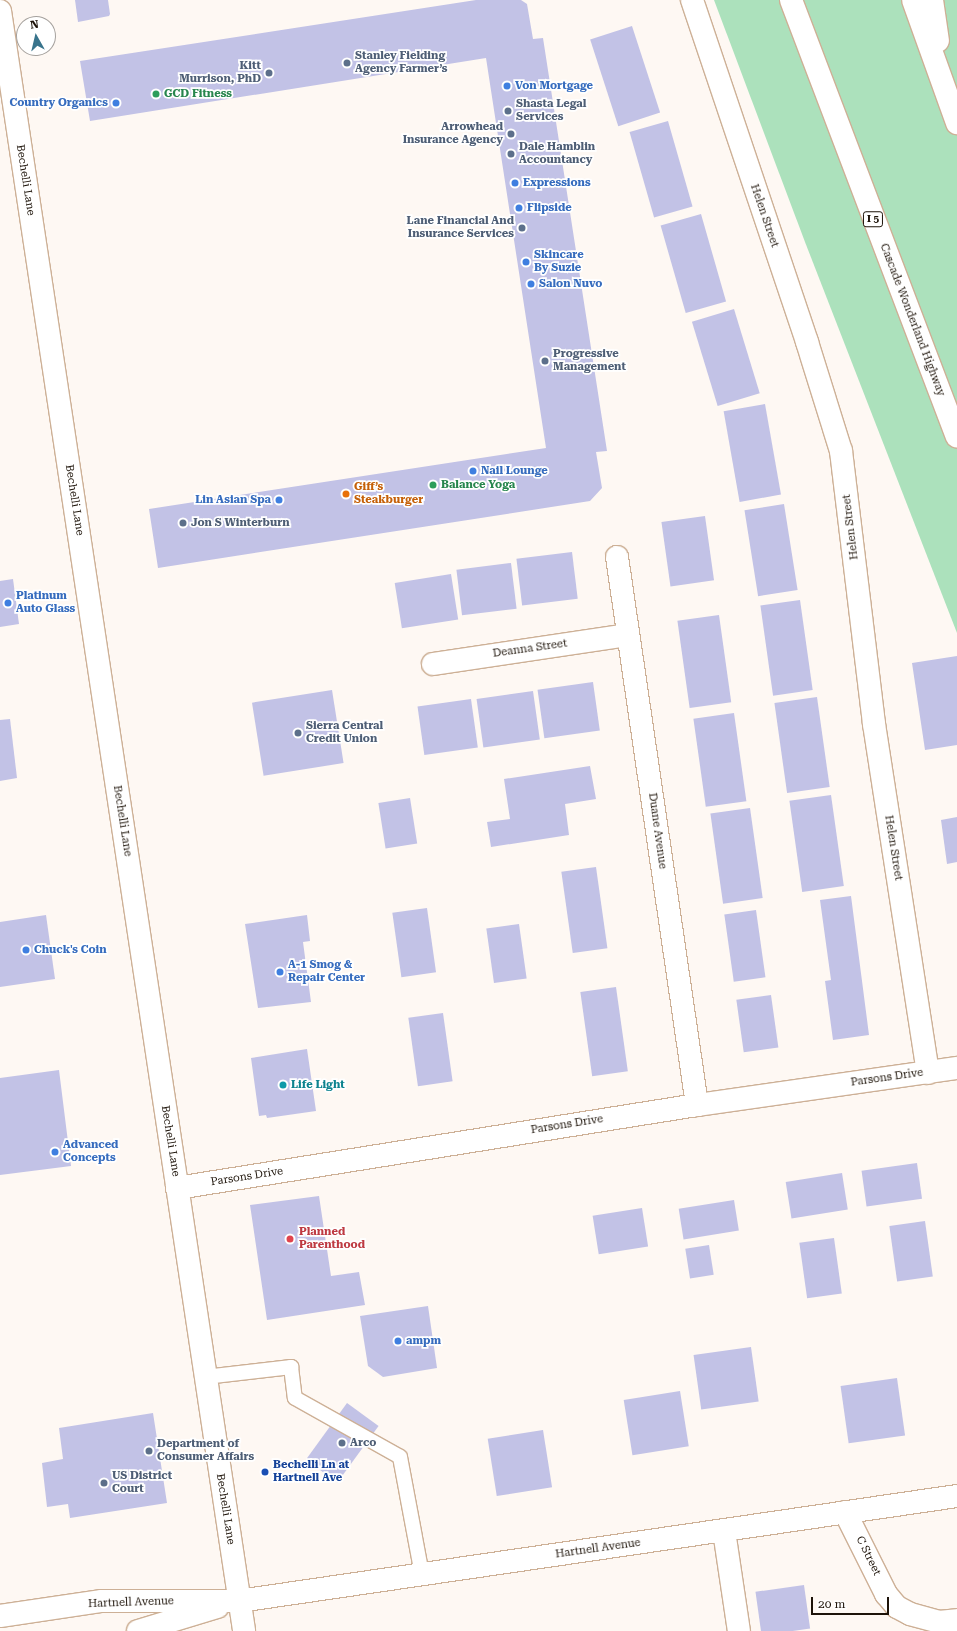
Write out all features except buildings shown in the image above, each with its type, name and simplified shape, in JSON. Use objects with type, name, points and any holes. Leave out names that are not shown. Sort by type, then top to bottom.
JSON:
[{"type":"main road","name":"Helen Street","points":[[692,0],[838,439],[874,724],[928,1073]]},
{"type":"main road","name":"Cascade Wonderland Highway","points":[[791,0],[957,437]]},
{"type":"main road","points":[[913,0],[957,123]]},
{"type":"main road","points":[[932,0],[947,96]]},
{"type":"main road","name":"Bechelli Lane","points":[[0,11],[7,104],[177,1188],[244,1631]]},
{"type":"main road","name":"Duane Avenue","points":[[617,557],[697,1105]]},
{"type":"main road","name":"Deanna Street","points":[[433,664],[628,635]]},
{"type":"main road","name":"Parsons Drive","points":[[177,1188],[697,1105],[957,1068]]},
{"type":"main road","name":"Hartnell Avenue","points":[[138,1631],[239,1601],[957,1496]]},
{"type":"main road","name":"C Street","points":[[845,1512],[886,1594],[897,1606],[910,1614],[939,1622],[957,1620]]},
{"type":"main road","points":[[724,1531],[739,1631]]},
{"type":"main road","name":"Hartnell Avenue","points":[[0,1616],[102,1601],[239,1601]]},
{"type":"lane","points":[[205,1377],[291,1367],[295,1398],[400,1457],[422,1574]]},
{"type":"green space","points":[[714,0],[957,0],[957,633],[805,242]]},
{"type":"place","name":"Stanley Fielding Agency Farmer’s","points":[[347,63]]},
{"type":"place","name":"Kitt Murrison, PhD","points":[[269,73]]},
{"type":"place","name":"Von Mortgage","points":[[507,86]]},
{"type":"place","name":"GCD Fitness","points":[[156,94]]},
{"type":"place","name":"Country Organics","points":[[116,103]]},
{"type":"place","name":"Shasta Legal Services","points":[[508,111]]},
{"type":"place","name":"Arrowhead Insurance Agency","points":[[511,134]]},
{"type":"place","name":"Dale Hamblin Accountancy","points":[[511,154]]},
{"type":"place","name":"Expressions","points":[[515,183]]},
{"type":"place","name":"Flipside","points":[[519,208]]},
{"type":"place","name":"Lane Financial And Insurance Services","points":[[522,228]]},
{"type":"place","name":"Skincare By Suzie","points":[[526,262]]},
{"type":"place","name":"Salon Nuvo","points":[[531,284]]},
{"type":"place","name":"Progressive Management","points":[[545,361]]},
{"type":"place","name":"Nail Lounge","points":[[473,471]]},
{"type":"place","name":"Balance Yoga","points":[[433,485]]},
{"type":"place","name":"Giff’s Steakburger","points":[[346,494]]},
{"type":"place","name":"Lin Asian Spa","points":[[279,500]]},
{"type":"place","name":"Jon S Winterburn","points":[[183,523]]},
{"type":"place","name":"Platinum Auto Glass","points":[[8,603]]},
{"type":"place","name":"Sierra Central Credit Union","points":[[298,733]]},
{"type":"place","name":"Chuck's Coin","points":[[26,950]]},
{"type":"place","name":"A-1 Smog & Repair Center","points":[[280,972]]},
{"type":"place","name":"Life Light","points":[[283,1085]]},
{"type":"place","name":"Advanced Concepts","points":[[55,1152]]},
{"type":"place","name":"Planned Parenthood","points":[[290,1239]]},
{"type":"place","name":"ampm","points":[[398,1341]]},
{"type":"place","name":"Arco","points":[[342,1443]]},
{"type":"place","name":"Department of Consumer Affairs","points":[[149,1451]]},
{"type":"place","name":"Bechelli Ln at Hartnell Ave","points":[[265,1472]]},
{"type":"place","name":"US District Court","points":[[104,1483]]}]
